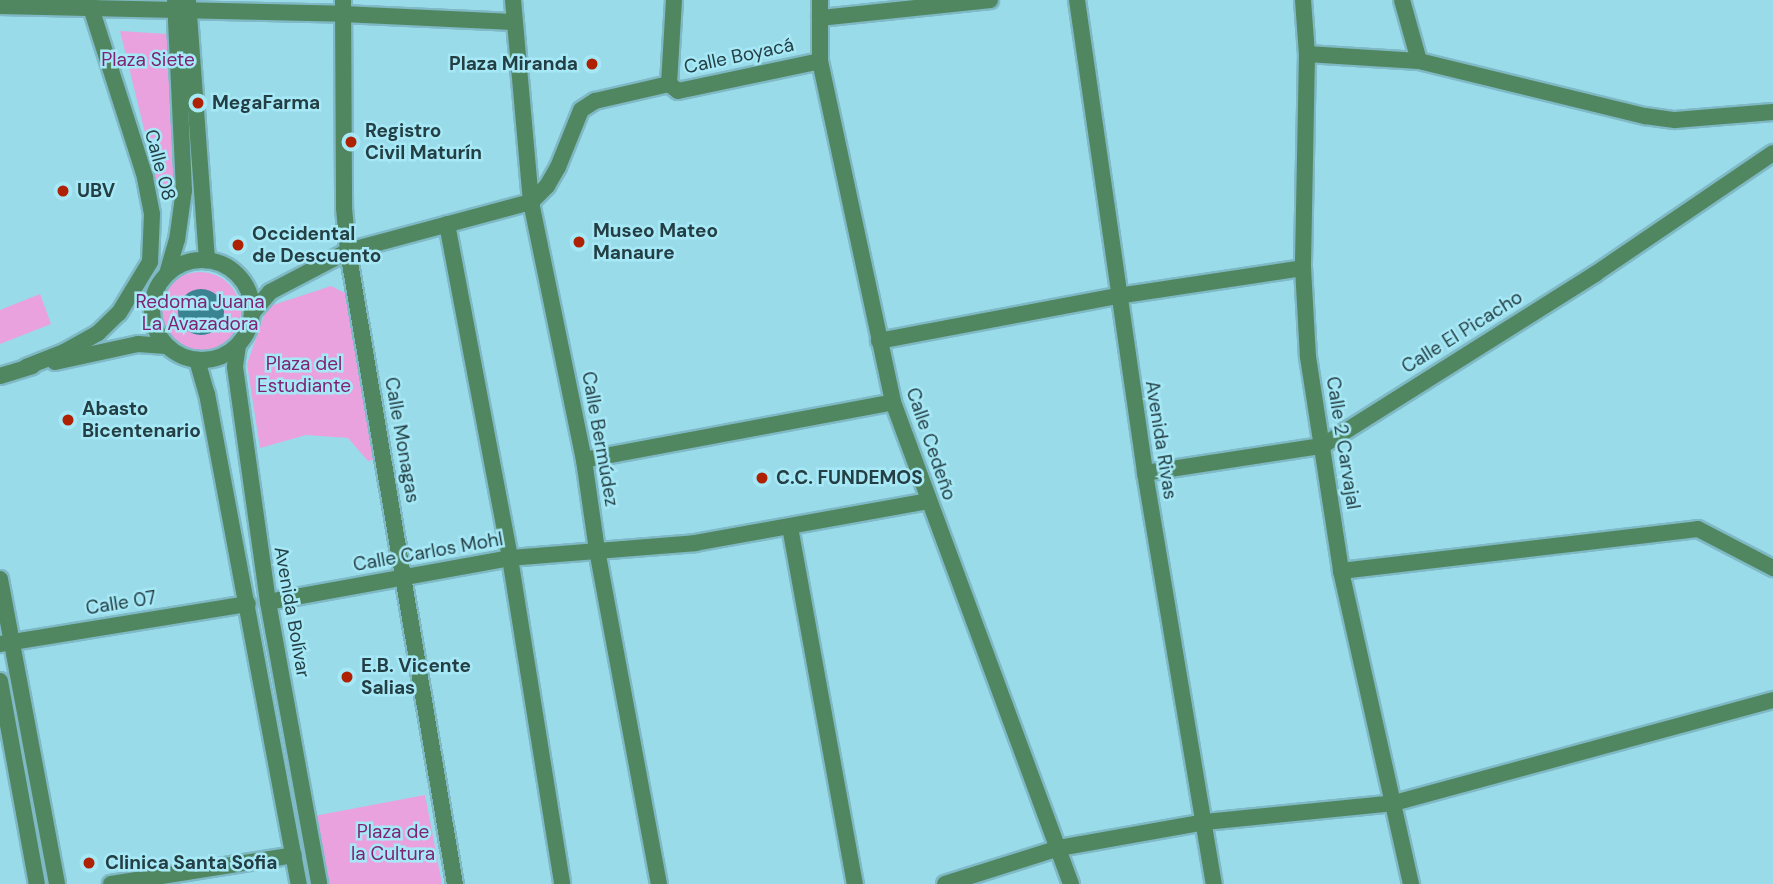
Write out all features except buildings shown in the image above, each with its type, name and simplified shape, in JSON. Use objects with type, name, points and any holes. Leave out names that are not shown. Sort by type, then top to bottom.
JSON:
[{"type":"street","name":"Calle Bermúdez","points":[[513,0],[531,202],[584,460],[597,550],[659,884]]},
{"type":"street","name":"Calle Boyacá","points":[[674,0],[669,84],[678,91],[820,61]]},
{"type":"street","name":"Calle Cedeño","points":[[820,0],[820,61],[893,402],[1071,884]]},
{"type":"street","points":[[820,18],[990,0]]},
{"type":"street","name":"Avenida Rivas","points":[[1077,0],[1145,473],[1214,884]]},
{"type":"street","name":"Calle 2 Carvajal","points":[[1303,0],[1307,54],[1303,268],[1308,356],[1341,571],[1411,884]]},
{"type":"street","points":[[1402,0],[1419,61]]},
{"type":"street","name":"Calle 08","points":[[26,368],[64,352],[98,333],[119,313],[150,262],[152,214],[145,177],[90,5]]},
{"type":"street","points":[[182,5],[184,190],[177,240],[167,274],[158,287],[153,302],[152,318],[157,333],[166,345],[180,356],[197,360],[226,354],[238,345],[245,335],[252,313],[270,292],[348,251],[531,202],[547,186],[558,167],[582,110],[595,101],[669,84]]},
{"type":"street","points":[[182,5],[207,260]]},
{"type":"street","points":[[0,6],[343,7],[514,22]]},
{"type":"street","name":"Calle Monagas","points":[[343,7],[344,208],[348,251],[455,884]]},
{"type":"street","points":[[1307,54],[1419,61],[1645,116],[1675,120],[1773,112]]},
{"type":"street","name":"Calle El Picacho","points":[[1145,473],[1322,446],[1595,274],[1773,153]]},
{"type":"street","points":[[447,224],[510,558],[562,884]]},
{"type":"street","points":[[167,274],[186,263],[207,260],[227,267],[242,281],[250,296],[252,313]]},
{"type":"street","points":[[879,341],[1118,296],[1303,268]]},
{"type":"street","points":[[242,281],[270,292]]},
{"type":"street","points":[[0,376],[138,344],[166,345]]},
{"type":"street","name":"Avenida Bolívar","points":[[238,345],[235,367],[268,602],[320,884]]},
{"type":"street","points":[[197,360],[208,394],[299,884]]},
{"type":"street","points":[[584,460],[893,402]]},
{"type":"street","name":"Calle Carlos Mohl","points":[[268,602],[510,558],[695,543],[928,501]]},
{"type":"street","points":[[790,527],[855,884]]},
{"type":"street","points":[[1341,571],[1698,529],[1773,568]]},
{"type":"street","points":[[0,579],[6,643],[57,884]]},
{"type":"street","name":"Calle 07","points":[[6,643],[248,604]]},
{"type":"street","points":[[0,681],[37,884]]},
{"type":"street","points":[[945,884],[1059,848],[1205,822],[1394,803],[1773,701]]},
{"type":"street","points":[[111,884],[294,855]]},
{"type":"green space","name":"Plaza Siete","points":[[120,31],[167,34],[174,193],[160,194]]},
{"type":"green space","name":"Redoma Juana La Avazadora","points":[[200,272],[216,275],[229,284],[238,297],[241,313],[238,329],[229,342],[216,351],[200,354],[184,351],[171,342],[162,329],[159,313],[162,297],[171,284],[184,275]]},
{"type":"green space","name":"Plaza del Estudiante","points":[[331,286],[345,293],[376,459],[368,461],[348,438],[306,435],[260,448],[247,364],[267,307]]},
{"type":"green space","points":[[40,294],[51,324],[0,344],[0,310]]},
{"type":"green space","name":"Plaza de la Cultura","points":[[425,795],[442,884],[326,884],[314,816]]},
{"type":"water","points":[[201,289],[217,296],[224,312],[217,328],[201,335],[185,328],[178,312],[185,296]]},
{"type":"place","name":"Plaza Miranda","points":[[592,64]]},
{"type":"place","name":"MegaFarma","points":[[198,103]]},
{"type":"place","name":"Registro Civil Maturín","points":[[351,142]]},
{"type":"place","name":"UBV","points":[[63,191]]},
{"type":"place","name":"Museo Mateo Manaure","points":[[579,242]]},
{"type":"place","name":"Occidental de Descuento","points":[[238,245]]},
{"type":"place","name":"Abasto Bicentenario","points":[[68,420]]},
{"type":"place","name":"C.C. FUNDEMOS","points":[[762,478]]},
{"type":"place","name":"E.B. Vicente Salias","points":[[347,677]]},
{"type":"place","name":"Clinica Santa Sofia","points":[[89,863]]}]
